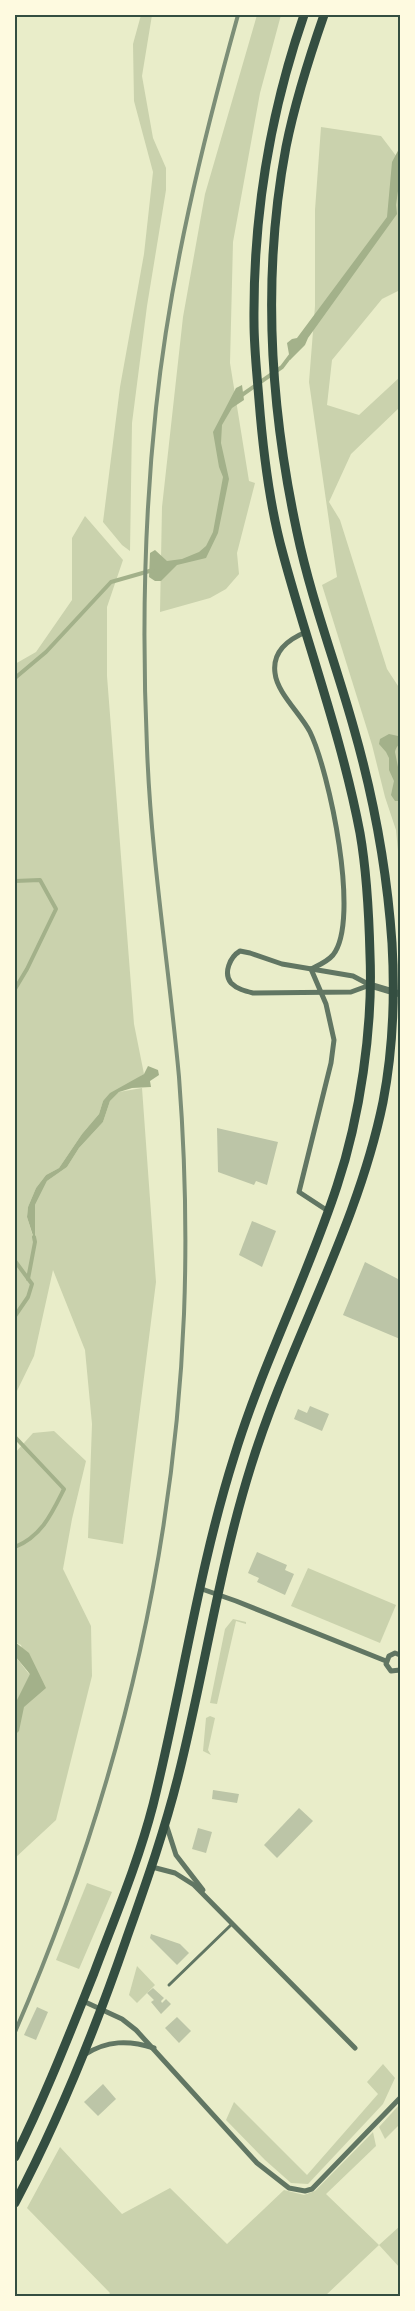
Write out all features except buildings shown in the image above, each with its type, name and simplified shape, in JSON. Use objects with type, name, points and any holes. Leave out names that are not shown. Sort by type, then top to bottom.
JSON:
[{"type":"main road","points":[[15,2158],[83,2001],[121,1905],[144,1836],[155,1795],[199,1588],[220,1503],[240,1437],[328,1211],[348,1148],[357,1104],[369,1020],[371,964],[367,896],[360,833],[324,687],[281,549],[265,462],[254,331],[256,252],[266,167],[279,97],[304,15]]},
{"type":"main road","points":[[15,2203],[37,2159],[82,2056],[152,1868],[196,1703],[234,1524],[266,1422],[351,1213],[382,1108],[390,1062],[396,993],[385,863],[356,737],[298,534],[280,428],[270,320],[275,233],[286,149],[311,51],[324,15]]},
{"type":"street","points":[[306,632],[285,643],[277,657],[274,673],[278,684],[310,733],[319,757],[340,846],[344,888],[341,937],[334,954],[324,963],[311,969]]},
{"type":"street","points":[[370,985],[351,992],[253,993],[241,990],[230,982],[227,972],[234,955],[240,951],[282,964],[353,976],[370,985],[396,993]]},
{"type":"street","points":[[311,969],[331,1020],[334,1040],[331,1063],[299,1192],[328,1211]]},
{"type":"street","points":[[199,1588],[386,1661]]},
{"type":"street","points":[[399,1652],[391,1654],[386,1661],[387,1667],[391,1671],[400,1670]]},
{"type":"street","points":[[166,1821],[176,1855],[212,1901],[356,2048]]},
{"type":"street","points":[[152,1868],[169,1871],[184,1877],[212,1901]]},
{"type":"street","points":[[83,2001],[128,2023],[155,2048],[257,2163],[289,2188],[304,2191],[312,2189],[400,2098]]},
{"type":"street","points":[[82,2056],[103,2045],[120,2042],[141,2044],[155,2048]]},
{"type":"lane","points":[[169,1985],[233,1923]]},
{"type":"shaded area","points":[[141,15],[152,15],[142,76],[153,138],[166,168],[166,190],[147,306],[132,423],[130,551],[122,545],[103,522],[120,387],[144,254],[153,172],[134,101],[133,44]]},
{"type":"shaded area","points":[[257,15],[281,15],[260,93],[233,242],[230,363],[249,481],[255,483],[237,553],[239,574],[226,589],[210,598],[160,612],[162,507],[183,317],[205,194]]},
{"type":"shaded area","points":[[321,127],[381,136],[400,161],[400,290],[382,299],[332,360],[327,405],[359,415],[400,377],[400,407],[351,454],[329,502],[340,520],[387,669],[400,689],[400,872],[396,830],[385,797],[372,745],[322,585],[337,577],[309,382],[315,306],[315,210]]},
{"type":"shaded area","points":[[400,147],[397,214],[308,338],[305,345],[290,360],[287,343],[297,338],[387,217],[392,162]]},
{"type":"shaded area","points":[[242,385],[244,400],[232,408],[222,425],[221,443],[229,479],[218,533],[206,558],[177,565],[161,581],[155,581],[149,577],[150,553],[155,550],[167,561],[182,559],[199,552],[206,546],[213,532],[223,477],[219,467],[213,432],[236,388]]},
{"type":"shaded area","points":[[85,516],[123,560],[107,607],[107,676],[134,1024],[144,1074],[103,1101],[99,1114],[82,1134],[59,1168],[46,1175],[36,1188],[28,1207],[27,1217],[34,1240],[35,1205],[47,1181],[67,1167],[79,1148],[103,1122],[110,1101],[119,1092],[142,1088],[156,1282],[123,1544],[88,1538],[92,1424],[85,1350],[53,1270],[34,1356],[15,1395],[15,664],[36,652],[72,600],[72,538]]},
{"type":"shaded area","points":[[389,734],[398,736],[400,741],[395,752],[399,772],[400,801],[395,801],[391,795],[394,781],[389,770],[389,758],[379,744],[380,739]]},
{"type":"shaded area","points":[[148,1066],[158,1070],[159,1075],[150,1081],[151,1087],[132,1088],[119,1092],[110,1101],[103,1122],[79,1148],[67,1167],[47,1181],[35,1205],[35,1242],[27,1217],[28,1207],[36,1188],[46,1175],[59,1168],[82,1134],[99,1114],[103,1101],[110,1093],[144,1074]]},
{"type":"shaded area","points":[[54,1431],[86,1461],[72,1519],[63,1569],[91,1626],[92,1676],[56,1820],[15,1858],[15,1656],[29,1674],[21,1645],[15,1642],[15,1453],[33,1433]]},
{"type":"shaded area","points":[[308,1568],[396,1605],[380,1643],[291,1606]]},
{"type":"shaded area","points":[[233,1619],[246,1622],[246,1624],[236,1621],[217,1704],[210,1703],[225,1629]]},
{"type":"shaded area","points":[[15,1642],[29,1653],[46,1688],[24,1707],[19,1731],[15,1735],[15,1704],[30,1674],[15,1656]]},
{"type":"shaded area","points":[[210,1716],[215,1718],[208,1750],[211,1755],[203,1751],[206,1718]]},
{"type":"shaded area","points":[[87,1883],[112,1892],[79,1969],[56,1960]]},
{"type":"shaded area","points":[[137,1966],[155,1985],[137,2003],[129,1995]]},
{"type":"shaded area","points":[[383,2064],[395,2078],[383,2104],[308,2184],[291,2183],[265,2160],[226,2120],[234,2102],[307,2175],[378,2094],[367,2082]]},
{"type":"shaded area","points":[[400,2104],[400,2124],[385,2139],[379,2127]]},
{"type":"shaded area","points":[[373,2132],[376,2146],[326,2194],[379,2245],[325,2296],[108,2296],[110,2293],[27,2208],[60,2147],[122,2214],[170,2188],[227,2244],[284,2190],[304,2195],[315,2191]]},
{"type":"shaded area","points":[[400,2226],[400,2268],[379,2245]]},
{"type":"waterway","points":[[239,397],[282,367],[291,355]]},
{"type":"waterway","points":[[15,678],[46,652],[111,582],[153,570]]},
{"type":"waterway","points":[[15,881],[40,880],[56,909],[27,969],[15,989]]},
{"type":"waterway","points":[[28,1279],[35,1242],[34,1237]]},
{"type":"waterway","points":[[15,1261],[32,1284],[28,1297],[15,1316]]},
{"type":"waterway","points":[[15,1437],[64,1489],[45,1523],[32,1537],[15,1547]]},
{"type":"railway","points":[[15,2032],[50,1946],[82,1859],[133,1681],[152,1590],[167,1499],[178,1407],[185,1284],[183,1136],[175,1036],[156,871],[149,789],[145,706],[145,578],[152,450],[162,358],[170,309],[200,161],[238,15]]}]
